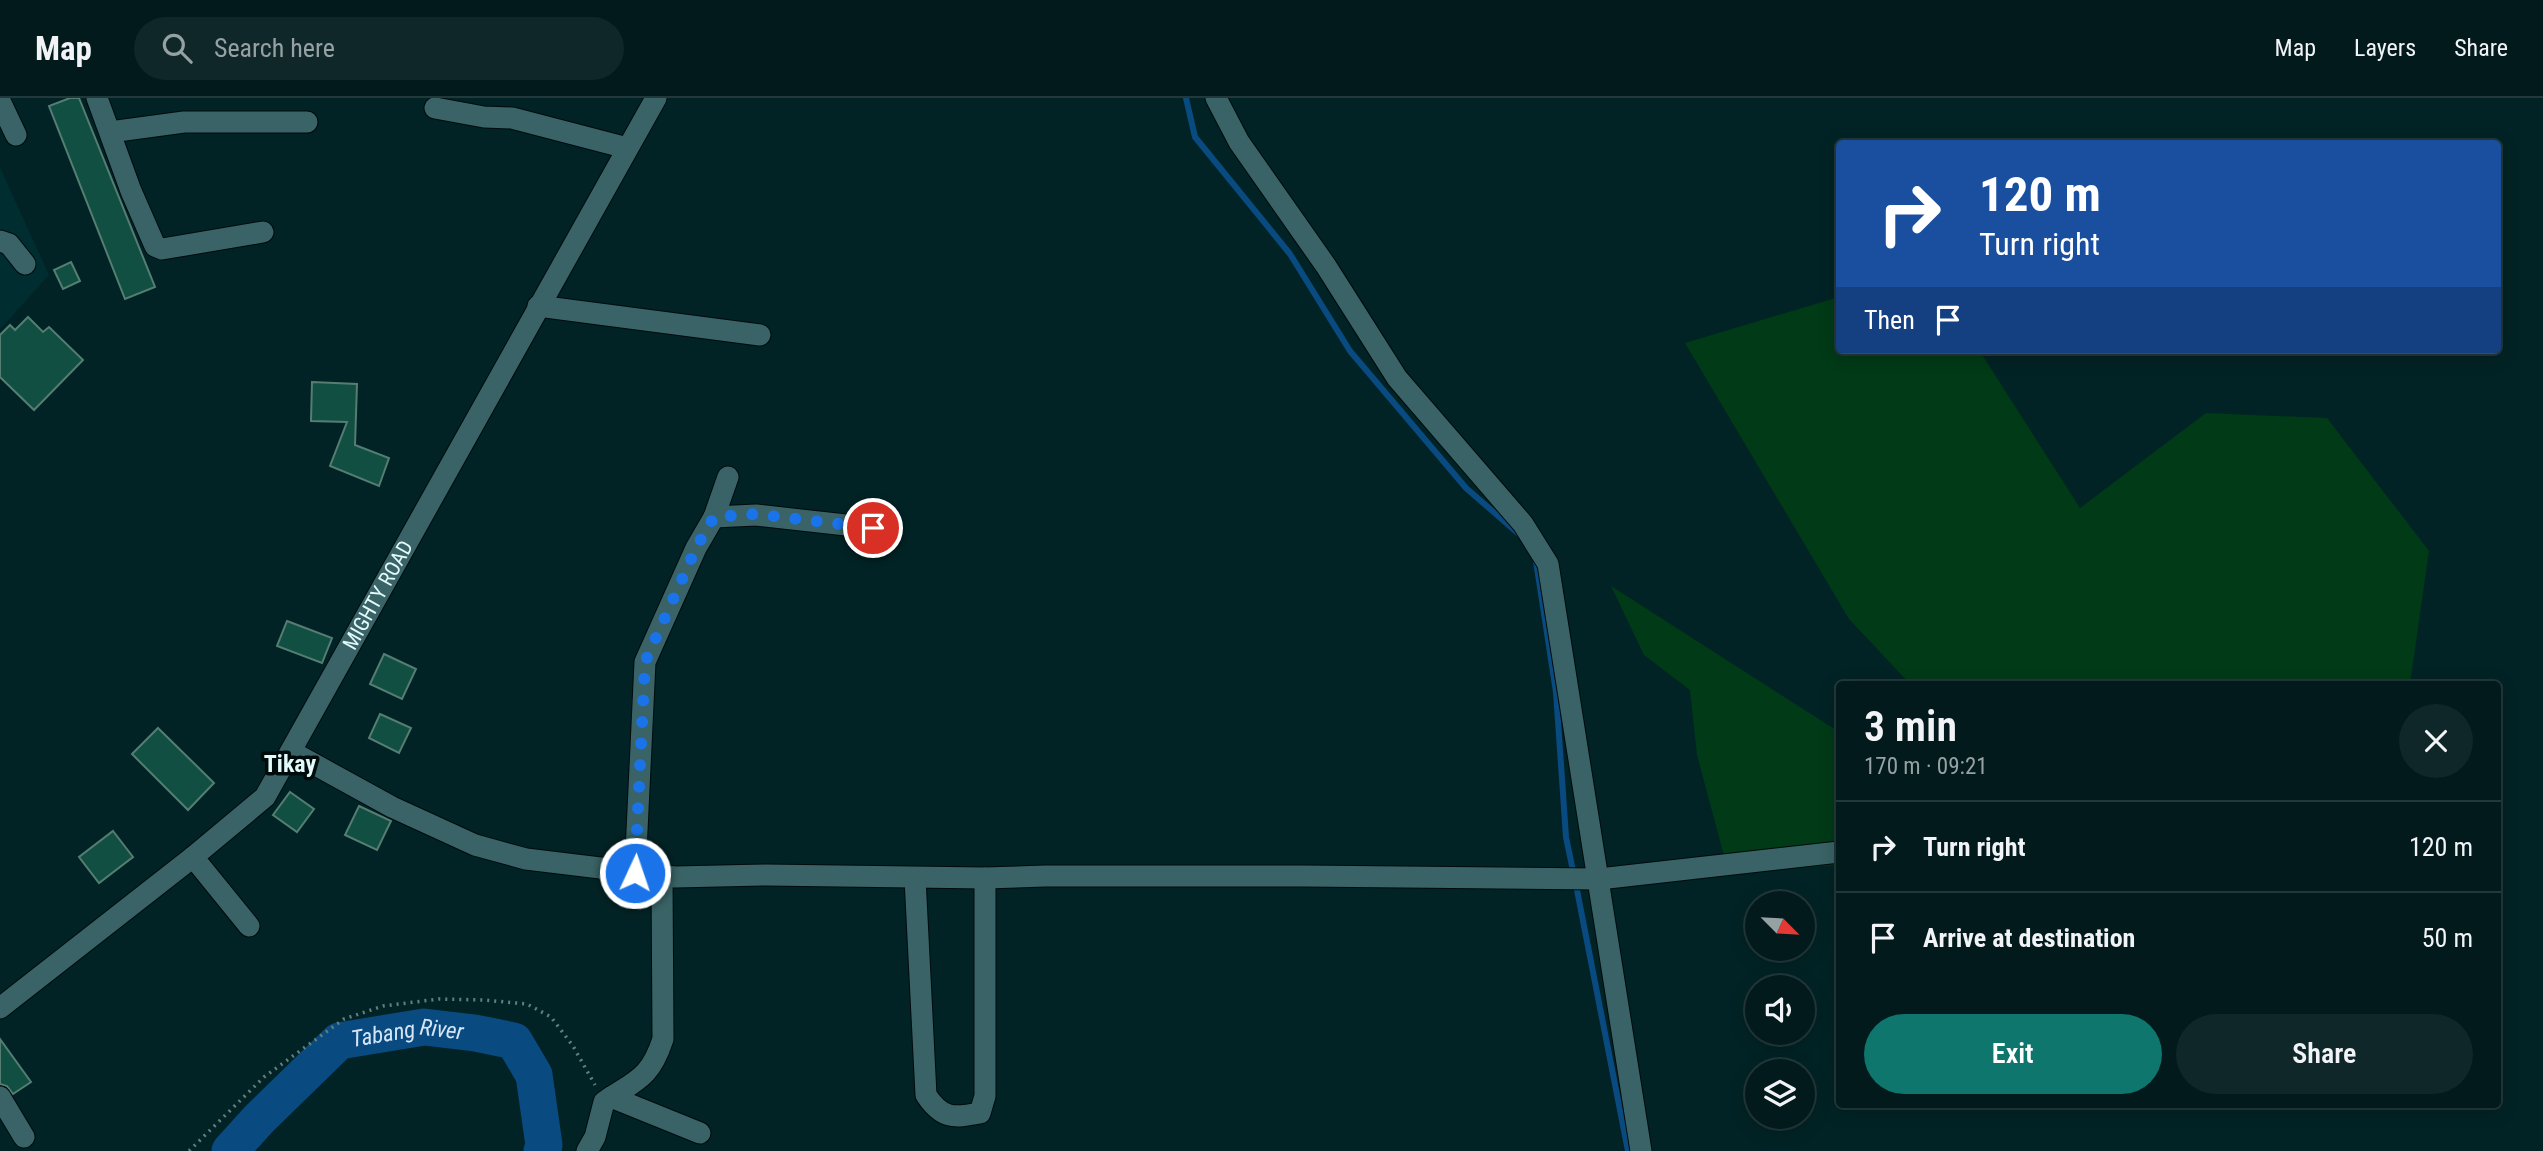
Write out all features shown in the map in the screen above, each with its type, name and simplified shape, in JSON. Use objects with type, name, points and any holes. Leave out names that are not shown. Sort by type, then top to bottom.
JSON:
[{"type":"street","points":[[97,98],[131,191],[155,246],[162,249],[263,232]]},
{"type":"street","name":"MIGHTY ROAD","points":[[0,1008],[265,797],[656,98]]},
{"type":"street","points":[[1216,98],[1239,142],[1326,266],[1397,378],[1523,524],[1548,564],[1641,1151]]},
{"type":"street","points":[[0,101],[16,135]]},
{"type":"street","points":[[435,108],[484,117],[512,118],[627,148]]},
{"type":"street","points":[[110,132],[184,122],[307,122]]},
{"type":"street","points":[[0,241],[9,244],[25,264]]},
{"type":"street","points":[[538,306],[760,335]]},
{"type":"street","points":[[635,873],[645,662],[696,548],[714,517],[728,477]]},
{"type":"street","points":[[714,517],[756,514],[873,528]]},
{"type":"street","points":[[292,752],[393,807],[475,845],[526,859],[662,876],[1599,879],[1836,852]]},
{"type":"street","points":[[193,857],[248,926]]},
{"type":"street","points":[[587,1151],[595,1137],[607,1100],[632,1086],[655,1061],[663,1039],[662,876]]},
{"type":"street","points":[[915,877],[926,1095],[936,1110],[955,1118],[980,1113],[985,1096],[985,878]]},
{"type":"street","points":[[0,1097],[24,1137]]},
{"type":"street","points":[[607,1100],[700,1133]]},
{"type":"path","points":[[189,1151],[264,1077],[344,1019],[394,1004],[439,999],[527,1004],[551,1017],[607,1100]]},
{"type":"shaded area","points":[[0,168],[49,275],[0,329]]},
{"type":"green space","points":[[1836,298],[1836,354],[1982,354],[2080,508],[2206,413],[2327,418],[2429,551],[2410,681],[1907,681],[1849,619],[1685,343]]},
{"type":"green space","points":[[1611,586],[1836,730],[1836,865],[1727,873],[1697,755],[1690,690],[1644,655]]},
{"type":"building","points":[[70,98],[79,98],[155,287],[125,299],[49,106]]},
{"type":"building","points":[[71,262],[80,281],[63,289],[54,270]]},
{"type":"building","points":[[28,317],[43,332],[49,327],[83,360],[34,410],[0,377],[0,335],[10,325],[15,330]]},
{"type":"building","points":[[312,382],[357,384],[355,445],[389,458],[379,486],[330,466],[347,422],[311,421]]},
{"type":"building","points":[[287,621],[332,638],[322,663],[277,646]]},
{"type":"building","points":[[384,654],[416,669],[402,699],[370,684]]},
{"type":"building","points":[[380,714],[411,728],[399,753],[369,738]]},
{"type":"building","points":[[158,728],[214,783],[188,810],[132,754]]},
{"type":"building","points":[[290,792],[314,809],[297,832],[273,815]]},
{"type":"building","points":[[359,806],[391,821],[377,850],[345,835]]},
{"type":"building","points":[[113,831],[133,857],[99,883],[79,857]]},
{"type":"building","points":[[0,1039],[31,1082],[13,1094],[7,1086],[0,1084]]},
{"type":"waterway","points":[[1186,98],[1195,137],[1290,254],[1350,351],[1466,488],[1520,535]]},
{"type":"waterway","points":[[1536,561],[1556,692],[1566,837],[1573,871]]},
{"type":"waterway","points":[[1576,885],[1628,1151]]},
{"type":"waterway","name":"Tabang River","points":[[230,1151],[339,1041],[424,1027],[514,1041],[534,1075],[544,1145],[542,1151]]},
{"type":"district","name":"Tikay","points":[[290,764]]},
{"type":"route","points":[[635,873],[645,662],[696,548],[714,517],[756,514],[873,528]]}]
